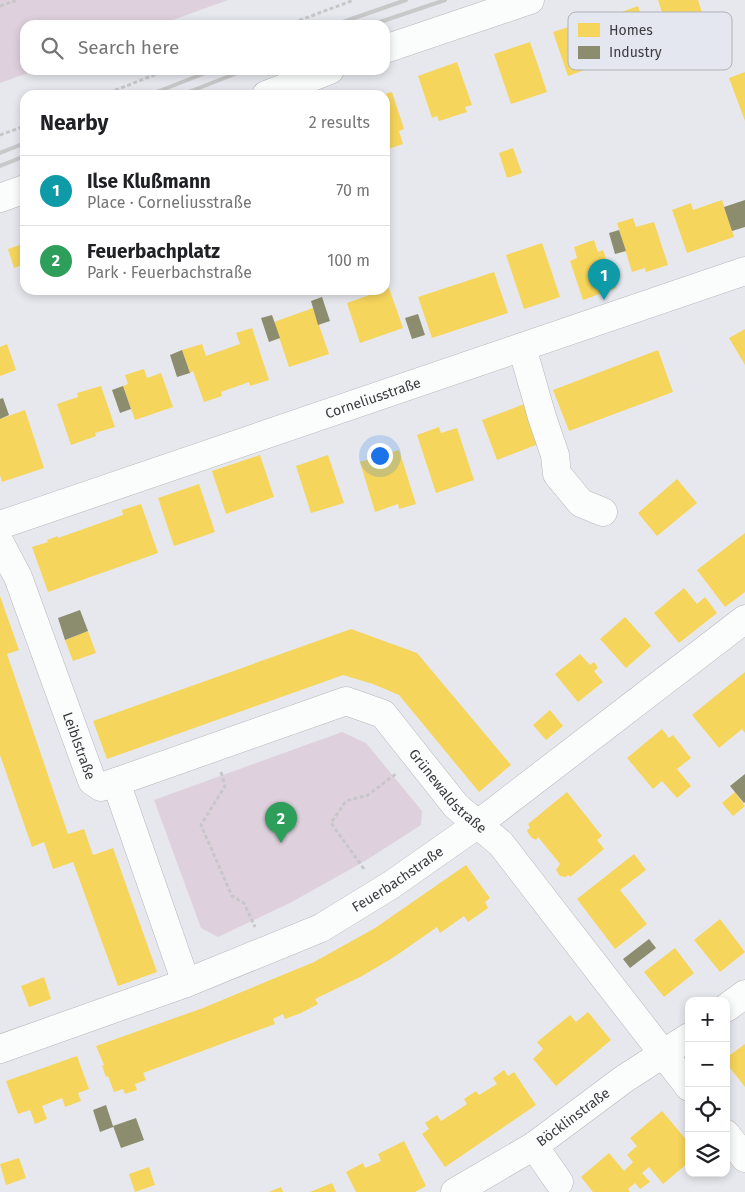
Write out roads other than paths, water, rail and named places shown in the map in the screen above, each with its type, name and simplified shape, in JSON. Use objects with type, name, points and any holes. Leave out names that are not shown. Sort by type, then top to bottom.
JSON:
[{"type":"street","points":[[390,46],[530,0]]},
{"type":"street","points":[[279,90],[317,75]]},
{"type":"street","points":[[0,198],[20,191]]},
{"type":"street","name":"Corneliusstraße","points":[[0,525],[745,271]]},
{"type":"street","points":[[522,347],[555,455],[557,474],[581,503],[603,512]]},
{"type":"street","name":"Leiblstraße","points":[[0,543],[18,577],[92,781],[101,787],[116,782],[186,983]]},
{"type":"street","name":"Feuerbachstraße","points":[[0,1049],[186,983],[321,928],[392,885],[478,824],[745,619]]},
{"type":"street","name":"Grünewaldstraße","points":[[116,782],[346,701],[383,714],[456,806],[501,844],[685,1082]]},
{"type":"street","points":[[730,1005],[745,994]]},
{"type":"street","name":"Böcklinstraße","points":[[455,1192],[488,1184],[534,1146],[624,1079],[685,1040]]},
{"type":"street","points":[[730,1139],[745,1158]]},
{"type":"street","points":[[534,1146],[559,1182]]},
{"type":"railway","points":[[348,20],[406,0]]},
{"type":"railway","points":[[386,20],[445,0]]},
{"type":"railway","points":[[162,90],[200,75]]},
{"type":"railway","points":[[194,90],[232,75]]},
{"type":"railway","points":[[0,153],[20,145]]},
{"type":"railway","points":[[0,166],[20,158]]},
{"type":"place","name":"Ilse Klußmann","points":[[604,300]]},
{"type":"place","name":"Feuerbachplatz","points":[[281,843]]}]
